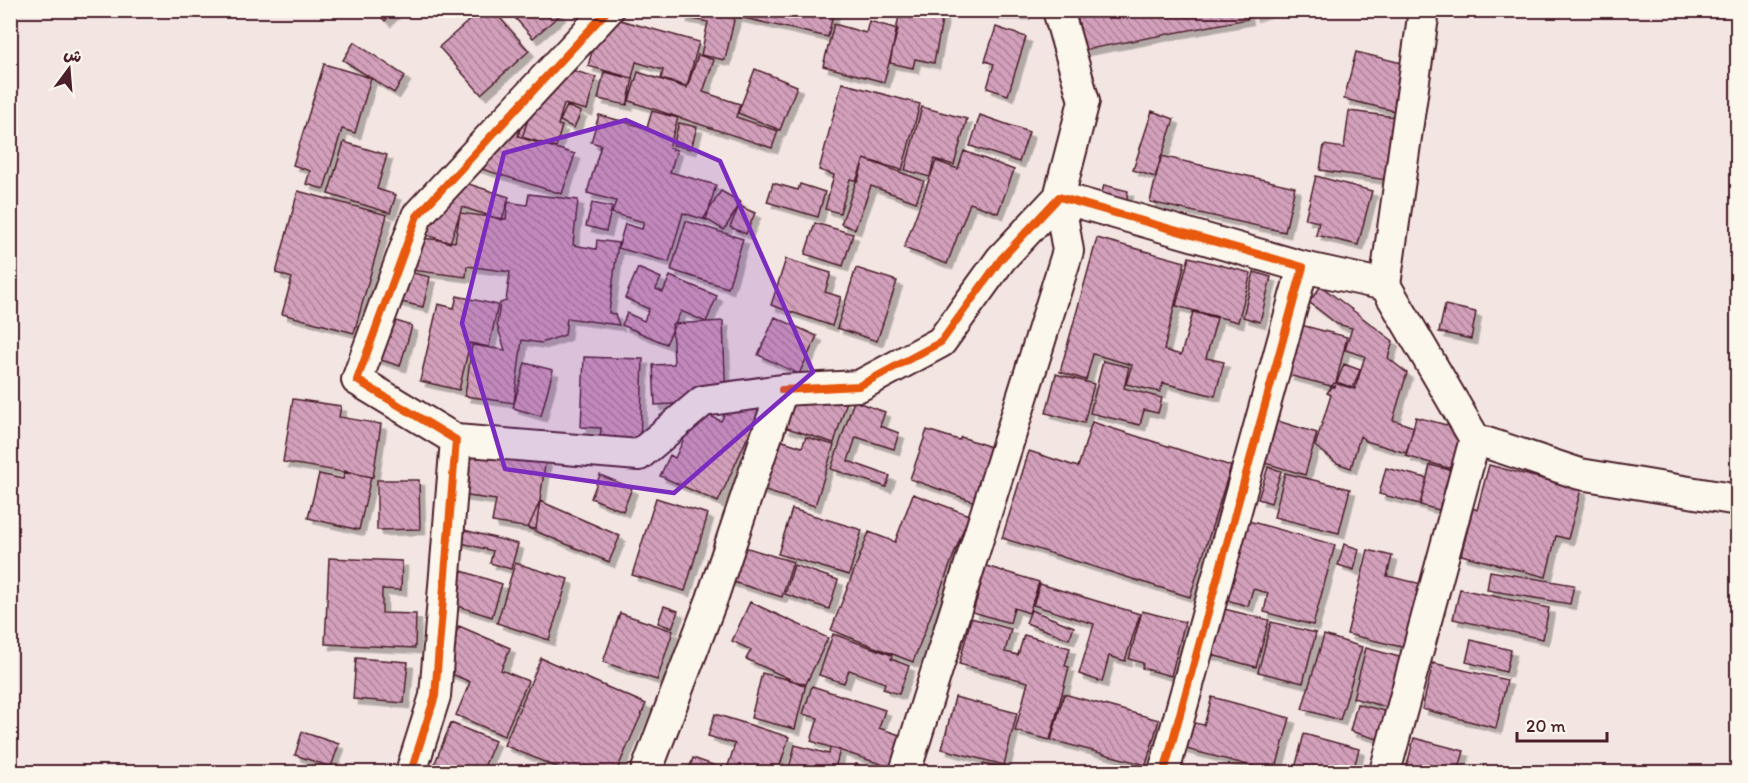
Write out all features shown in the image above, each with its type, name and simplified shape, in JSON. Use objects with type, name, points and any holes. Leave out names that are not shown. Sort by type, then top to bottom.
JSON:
[{"type":"street","points":[[608,10],[417,216],[357,380],[456,440],[639,454],[703,401],[782,390],[859,386],[941,342],[1001,259],[1059,197]]},
{"type":"street","points":[[905,772],[1068,250],[1059,197],[1084,100],[1058,10]]},
{"type":"street","points":[[1424,10],[1385,285],[1475,440],[1580,474],[1737,500]]},
{"type":"street","points":[[1059,197],[1303,267],[1385,285]]},
{"type":"street","points":[[1164,772],[1303,267]]},
{"type":"street","points":[[646,772],[712,599],[782,390]]},
{"type":"street","points":[[411,772],[435,696],[456,440]]},
{"type":"street","points":[[1385,772],[1475,440]]},
{"type":"highlighted area","points":[[626,120],[720,161],[813,372],[674,493],[505,469],[462,323],[504,153]]},
{"type":"building","points":[[375,10],[396,10],[385,21]]},
{"type":"building","points":[[481,10],[493,10],[529,51],[481,94],[439,47]]},
{"type":"building","points":[[508,10],[556,10],[560,15],[533,38]]},
{"type":"building","points":[[683,10],[834,10],[828,37],[735,16],[725,60],[701,55],[708,22],[682,17]]},
{"type":"building","points":[[900,10],[944,10],[934,63],[915,59],[913,68],[890,63]]},
{"type":"building","points":[[992,10],[1024,10],[1024,14],[992,14]]},
{"type":"building","points":[[1076,10],[1246,10],[1248,19],[1084,50]]},
{"type":"building","points":[[1251,10],[1273,10],[1252,16]]},
{"type":"building","points":[[602,15],[699,42],[687,86],[661,79],[663,70],[636,62],[632,78],[588,66]]},
{"type":"building","points":[[869,21],[898,29],[884,82],[823,66],[834,24],[866,33]]},
{"type":"building","points":[[996,27],[1026,37],[1008,95],[987,88],[994,64],[985,61]]},
{"type":"building","points":[[354,42],[405,76],[394,93],[343,60]]},
{"type":"building","points":[[1356,52],[1406,64],[1395,111],[1344,99]]},
{"type":"building","points":[[698,55],[714,60],[703,92],[740,104],[736,117],[778,131],[772,148],[629,101],[638,72],[687,88]]},
{"type":"building","points":[[539,61],[596,77],[587,110],[564,104],[558,125],[562,126],[556,147],[518,136]]},
{"type":"building","points":[[324,64],[371,78],[355,133],[342,129],[324,189],[306,184],[310,171],[293,165]]},
{"type":"building","points":[[755,69],[797,86],[780,130],[738,113]]},
{"type":"building","points":[[604,72],[633,79],[627,105],[598,99]]},
{"type":"building","points":[[842,83],[920,104],[902,170],[864,159],[858,181],[850,179],[840,213],[825,209],[834,175],[819,170]]},
{"type":"building","points":[[567,106],[581,112],[574,128],[560,121]]},
{"type":"building","points":[[922,107],[967,119],[954,165],[934,159],[930,177],[905,170]]},
{"type":"building","points":[[652,111],[678,118],[669,148],[677,150],[670,172],[716,185],[706,220],[683,213],[669,262],[618,248],[625,224],[642,229],[644,222],[612,213],[616,201],[587,193],[601,145],[591,142],[599,115],[647,128]]},
{"type":"building","points":[[1152,111],[1174,119],[1155,177],[1133,170]]},
{"type":"building","points":[[1349,111],[1396,117],[1387,180],[1320,170],[1324,145],[1344,148]]},
{"type":"building","points":[[530,113],[522,138],[575,154],[562,194],[466,164]]},
{"type":"building","points":[[980,115],[1029,132],[1019,162],[970,146]]},
{"type":"building","points":[[679,123],[697,127],[691,149],[673,145]]},
{"type":"building","points":[[344,142],[387,155],[377,189],[396,195],[390,213],[328,194]]},
{"type":"building","points":[[964,151],[1014,170],[998,213],[970,203],[947,264],[904,248],[936,161],[958,169]]},
{"type":"building","points":[[1161,156],[1295,187],[1285,232],[1150,202]]},
{"type":"building","points":[[864,159],[924,181],[916,202],[871,186],[855,229],[841,224]]},
{"type":"building","points":[[444,176],[509,197],[502,220],[462,207],[450,243],[424,234]]},
{"type":"building","points":[[1316,176],[1372,191],[1358,245],[1316,235],[1319,222],[1305,219]]},
{"type":"building","points":[[773,183],[798,190],[800,184],[825,192],[818,217],[767,202]]},
{"type":"building","points":[[1104,185],[1128,191],[1126,203],[1101,197]]},
{"type":"building","points":[[298,191],[387,215],[354,333],[282,314],[292,278],[276,273]]},
{"type":"building","points":[[721,191],[741,202],[724,230],[704,218]]},
{"type":"building","points":[[529,194],[578,200],[573,245],[596,249],[597,240],[618,243],[609,313],[615,314],[619,325],[567,318],[565,335],[541,343],[522,340],[514,403],[465,396],[472,345],[505,350],[497,325],[500,303],[506,301],[510,272],[467,266],[466,277],[403,269],[422,238],[455,242],[460,213],[506,219],[508,202],[527,205]]},
{"type":"building","points":[[592,203],[612,207],[606,231],[586,226]]},
{"type":"building","points":[[739,206],[755,213],[746,234],[730,227]]},
{"type":"building","points":[[686,221],[743,239],[728,288],[671,270]]},
{"type":"building","points":[[815,223],[853,234],[843,266],[805,254]]},
{"type":"building","points":[[1097,238],[1185,262],[1164,350],[1181,355],[1193,312],[1217,318],[1206,358],[1224,362],[1215,396],[1163,383],[1160,392],[1126,384],[1132,365],[1093,354],[1086,380],[1060,372]]},
{"type":"building","points":[[1189,257],[1251,273],[1238,322],[1176,306]]},
{"type":"building","points":[[786,259],[831,273],[825,292],[841,297],[832,326],[771,305]]},
{"type":"building","points":[[638,268],[661,278],[656,289],[663,292],[670,276],[717,296],[706,322],[681,311],[666,344],[622,325],[627,313],[644,321],[649,309],[625,298]]},
{"type":"building","points":[[856,268],[897,281],[877,341],[837,328]]},
{"type":"building","points":[[396,269],[430,277],[423,307],[388,299]]},
{"type":"building","points":[[1254,272],[1271,277],[1260,322],[1243,317]]},
{"type":"building","points":[[1321,286],[1393,341],[1388,358],[1407,373],[1393,420],[1414,427],[1406,453],[1366,441],[1360,436],[1351,468],[1337,463],[1315,446],[1331,395],[1327,393],[1334,383],[1355,389],[1365,356],[1345,350],[1352,328],[1337,324],[1309,302]]},
{"type":"building","points":[[457,296],[498,305],[489,347],[470,343],[459,390],[420,381],[438,304],[454,308]]},
{"type":"building","points":[[1445,305],[1476,312],[1471,339],[1439,332]]},
{"type":"building","points":[[380,316],[412,326],[400,366],[368,356]]},
{"type":"building","points":[[775,317],[817,336],[799,374],[758,355]]},
{"type":"building","points":[[723,321],[726,401],[655,405],[653,365],[674,364],[672,324]]},
{"type":"building","points":[[1301,325],[1347,337],[1335,387],[1288,375]]},
{"type":"building","points":[[584,357],[643,359],[640,444],[600,442],[601,428],[581,427]]},
{"type":"building","points":[[1103,361],[1129,367],[1124,388],[1162,398],[1158,413],[1144,410],[1140,425],[1090,413]]},
{"type":"building","points":[[525,363],[553,370],[541,416],[513,408]]},
{"type":"building","points":[[1344,364],[1360,370],[1353,388],[1337,382]]},
{"type":"building","points":[[1056,374],[1094,384],[1084,423],[1046,413]]},
{"type":"building","points":[[796,386],[847,401],[834,443],[784,427]]},
{"type":"building","points":[[732,398],[760,410],[718,502],[660,476],[670,455],[675,458],[697,410],[721,421]]},
{"type":"building","points":[[293,399],[341,406],[339,417],[381,424],[373,477],[283,462]]},
{"type":"building","points":[[854,401],[885,412],[880,426],[899,433],[894,449],[856,437],[848,461],[890,476],[886,487],[831,469]]},
{"type":"building","points":[[1416,417],[1462,429],[1452,469],[1406,456]]},
{"type":"building","points":[[1268,418],[1317,433],[1305,475],[1255,460]]},
{"type":"building","points":[[1092,422],[1231,466],[1190,597],[1002,538],[1029,451],[1078,467]]},
{"type":"building","points":[[927,430],[959,440],[961,437],[1000,450],[981,504],[910,479]]},
{"type":"building","points":[[771,437],[802,447],[806,437],[834,445],[815,506],[755,488]]},
{"type":"building","points":[[454,444],[546,458],[536,529],[492,522],[496,500],[447,493]]},
{"type":"building","points":[[1430,465],[1450,470],[1439,510],[1420,505]]},
{"type":"building","points":[[1489,465],[1581,489],[1568,539],[1556,536],[1546,577],[1461,555],[1473,508],[1477,510]]},
{"type":"building","points":[[1268,467],[1281,471],[1271,503],[1258,499]]},
{"type":"building","points":[[1386,468],[1427,478],[1420,504],[1379,494]]},
{"type":"building","points":[[345,471],[371,477],[359,530],[308,518],[319,474],[343,479]]},
{"type":"building","points":[[1285,473],[1350,489],[1339,533],[1274,517]]},
{"type":"building","points":[[600,475],[632,488],[623,511],[591,498]]},
{"type":"building","points":[[377,480],[419,480],[420,529],[377,530]]},
{"type":"building","points":[[913,494],[969,515],[913,662],[831,630],[869,532],[895,542]]},
{"type":"building","points":[[656,498],[708,514],[685,591],[632,575]]},
{"type":"building","points":[[540,501],[620,536],[609,562],[528,528]]},
{"type":"building","points":[[792,509],[862,530],[849,575],[778,554]]},
{"type":"building","points":[[1245,520],[1335,545],[1313,625],[1264,612],[1268,593],[1253,589],[1248,606],[1223,599]]},
{"type":"building","points":[[453,527],[518,544],[511,569],[490,563],[493,551],[450,540]]},
{"type":"building","points":[[735,544],[793,562],[782,597],[723,579]]},
{"type":"building","points":[[1344,544],[1359,549],[1354,570],[1338,565]]},
{"type":"building","points":[[1368,550],[1392,556],[1387,576],[1422,584],[1406,648],[1347,634]]},
{"type":"building","points":[[329,558],[402,561],[401,590],[382,589],[382,613],[416,614],[415,648],[325,644]]},
{"type":"building","points":[[515,563],[568,579],[549,640],[497,623]]},
{"type":"building","points":[[794,565],[838,580],[829,609],[785,594]]},
{"type":"building","points":[[986,566],[1039,582],[1029,613],[1014,608],[1010,623],[973,612]]},
{"type":"building","points":[[462,571],[502,584],[492,617],[451,604]]},
{"type":"building","points":[[1490,571],[1574,585],[1570,604],[1487,590]]},
{"type":"building","points":[[1040,584],[1140,614],[1125,661],[1109,656],[1102,682],[1079,674],[1094,624],[1033,605]]},
{"type":"building","points":[[1460,589],[1549,608],[1543,639],[1453,619]]},
{"type":"building","points":[[750,602],[828,638],[805,686],[746,659],[751,650],[732,641]]},
{"type":"building","points":[[664,606],[678,611],[672,628],[658,623]]},
{"type":"building","points":[[1220,608],[1269,620],[1256,667],[1208,654]]},
{"type":"building","points":[[1031,610],[1074,627],[1069,639],[1026,623]]},
{"type":"building","points":[[1142,611],[1185,622],[1171,676],[1142,668],[1143,663],[1129,659]]},
{"type":"building","points":[[620,613],[673,631],[657,680],[603,662]]},
{"type":"building","points":[[971,618],[1011,629],[1005,652],[1018,655],[1024,635],[1070,648],[1065,666],[1069,667],[1050,740],[1015,731],[1028,682],[959,664]]},
{"type":"building","points":[[1271,622],[1316,633],[1303,683],[1258,672]]},
{"type":"building","points":[[459,626],[510,648],[501,670],[528,681],[504,736],[456,715],[470,682],[441,669]]},
{"type":"building","points":[[833,634],[892,655],[891,659],[909,666],[899,694],[883,689],[885,683],[849,670],[844,683],[819,675]]},
{"type":"building","points":[[1324,635],[1362,647],[1340,720],[1302,709]]},
{"type":"building","points":[[1471,640],[1511,650],[1506,672],[1466,662]]},
{"type":"building","points":[[1366,648],[1407,659],[1394,709],[1353,698]]},
{"type":"building","points":[[356,658],[408,662],[404,703],[353,699]]},
{"type":"building","points":[[541,658],[646,704],[616,772],[568,772],[504,745]]},
{"type":"building","points":[[1433,663],[1507,680],[1496,728],[1422,709]]},
{"type":"building","points":[[762,673],[806,684],[795,729],[751,718]]},
{"type":"building","points":[[812,686],[885,710],[879,728],[900,735],[890,767],[811,741],[818,718],[803,714]]},
{"type":"building","points":[[1064,694],[1159,720],[1146,765],[1051,740]]},
{"type":"building","points":[[955,697],[1017,713],[1004,765],[942,749]]},
{"type":"building","points":[[1212,697],[1290,718],[1275,772],[1182,748],[1189,722],[1204,725]]},
{"type":"building","points":[[1357,704],[1388,712],[1381,740],[1350,731]]},
{"type":"building","points":[[715,714],[789,737],[778,772],[740,772],[727,769],[735,744],[708,736]]},
{"type":"building","points":[[451,723],[495,741],[482,772],[439,772],[441,768],[434,765]]},
{"type":"building","points":[[302,732],[339,744],[331,767],[295,755]]},
{"type":"building","points":[[1304,734],[1359,749],[1353,772],[1294,772]]},
{"type":"building","points":[[1414,738],[1464,751],[1458,772],[1418,772],[1406,769]]},
{"type":"building","points":[[795,745],[829,754],[830,748],[840,750],[834,772],[788,772]]},
{"type":"building","points":[[693,758],[733,772],[688,772]]},
{"type":"building","points":[[984,763],[1022,772],[981,772]]},
{"type":"building","points":[[856,764],[885,772],[853,772]]},
{"type":"building","points":[[301,766],[311,772],[297,772]]},
{"type":"cycle path","points":[[411,772],[435,696],[456,440],[357,380],[417,216],[608,10]]},
{"type":"cycle path","points":[[782,390],[859,386],[941,342],[1001,259],[1059,197],[1303,267],[1164,772]]}]
